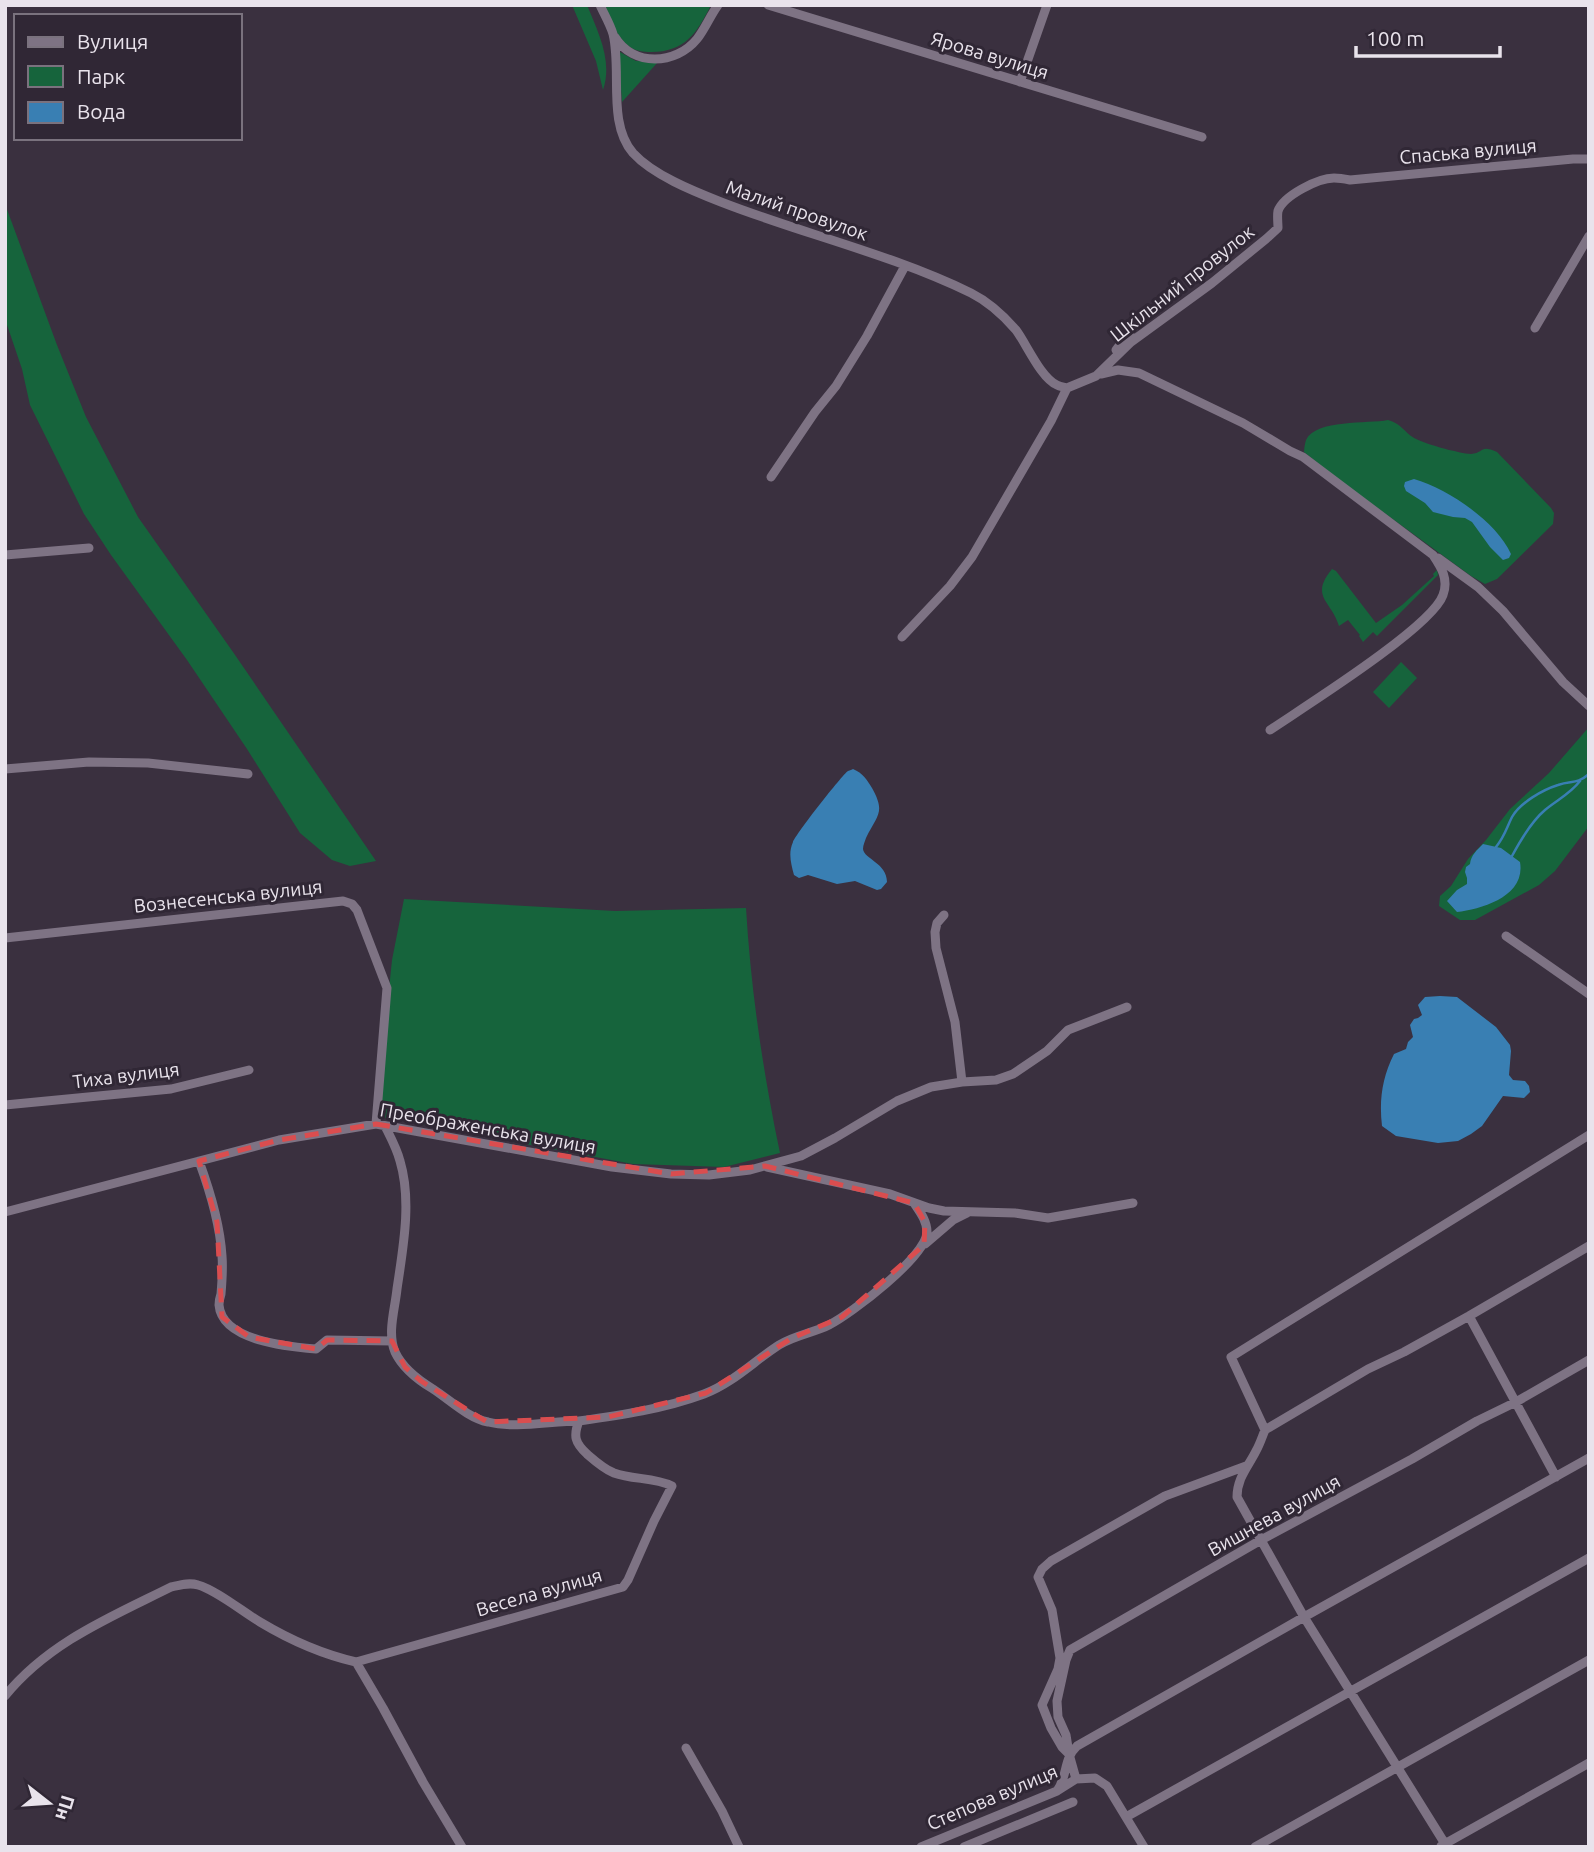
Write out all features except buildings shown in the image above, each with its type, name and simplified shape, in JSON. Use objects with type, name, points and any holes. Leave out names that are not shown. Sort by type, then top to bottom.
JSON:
[{"type":"street","name":"Малий провулок","points":[[600,5],[613,33],[622,136],[635,155],[699,193],[754,215],[905,266],[971,294],[993,306],[1016,331],[1046,376],[1056,385],[1068,388]]},
{"type":"street","points":[[613,33],[629,53],[641,58],[667,57],[688,48],[697,39],[718,5]]},
{"type":"street","name":"Ярова вулиця","points":[[768,5],[1202,137]]},
{"type":"street","points":[[1020,82],[1047,5]]},
{"type":"street","name":"Спаська вулиця","points":[[1350,180],[1589,159]]},
{"type":"street","name":"Шкільний провулок","points":[[1096,376],[1131,342],[1212,283],[1278,228],[1278,210],[1284,201],[1318,181],[1333,178],[1350,180]]},
{"type":"street","points":[[1535,328],[1589,236]]},
{"type":"street","points":[[771,477],[848,366],[905,266]]},
{"type":"street","points":[[1096,376],[1146,311]]},
{"type":"street","name":"Шкільний провулок","points":[[1068,388],[1108,372],[1118,370],[1139,373],[1242,422],[1303,457],[1490,598],[1569,689],[1589,706]]},
{"type":"street","points":[[902,637],[950,586],[972,557],[1068,388]]},
{"type":"street","points":[[5,555],[89,548]]},
{"type":"street","points":[[1270,730],[1394,644],[1438,604],[1443,596],[1445,577],[1433,555]]},
{"type":"street","points":[[5,769],[89,762],[148,763],[248,774]]},
{"type":"street","name":"Вознесенська вулиця","points":[[5,938],[343,901],[352,904],[357,910],[387,988],[381,1125]]},
{"type":"street","points":[[944,915],[934,932],[955,1023],[962,1082]]},
{"type":"street","points":[[1506,936],[1589,994]]},
{"type":"street","name":"Преображенська вулиця","points":[[5,1212],[279,1140],[381,1125],[612,1167],[671,1174],[709,1175],[765,1166],[801,1156],[897,1101],[931,1087],[996,1080],[1013,1074],[1047,1051],[1068,1030],[1127,1007]]},
{"type":"street","name":"Тиха вулиця","points":[[5,1105],[172,1089],[249,1070]]},
{"type":"street","points":[[381,1125],[401,1162],[405,1184],[404,1240],[392,1320],[392,1341],[405,1367],[421,1381],[470,1414],[488,1422],[530,1424],[630,1415],[658,1409],[715,1388],[747,1370],[777,1346],[827,1326],[842,1317],[912,1260],[924,1245],[953,1220],[968,1212]]},
{"type":"street","points":[[1265,1430],[1231,1357],[1589,1135]]},
{"type":"street","points":[[199,1161],[217,1223],[222,1256],[219,1304],[222,1317],[249,1337],[288,1347],[316,1349],[327,1340],[392,1341]]},
{"type":"street","name":"Преображенська вулиця","points":[[765,1166],[890,1194],[944,1211],[1015,1213],[1048,1218],[1133,1203]]},
{"type":"street","points":[[914,1203],[925,1222],[927,1233],[924,1245]]},
{"type":"street","points":[[1589,1246],[1469,1316],[1368,1369],[1265,1430],[1237,1488],[1237,1497],[1304,1617],[1444,1846],[1589,1763]]},
{"type":"street","points":[[1469,1316],[1556,1477]]},
{"type":"street","name":"Вишнева вулиця","points":[[1076,1779],[1066,1735],[1058,1717],[1058,1701],[1070,1650],[1261,1540],[1589,1360]]},
{"type":"street","name":"Весела вулиця","points":[[356,1662],[623,1587],[672,1486],[662,1480],[612,1472],[600,1465],[580,1447],[575,1438],[579,1421]]},
{"type":"street","points":[[1057,1791],[1069,1754],[1077,1746],[1589,1458]]},
{"type":"street","points":[[1069,1754],[1051,1728],[1042,1705],[1060,1658],[1052,1610],[1038,1577],[1042,1569],[1051,1561],[1165,1496],[1246,1466]]},
{"type":"street","points":[[1126,1817],[1589,1558]]},
{"type":"street","points":[[5,1696],[35,1663],[84,1631],[171,1587],[186,1583],[200,1585],[258,1621],[309,1647],[356,1662],[463,1847]]},
{"type":"street","points":[[1255,1847],[1589,1660]]},
{"type":"street","points":[[685,1748],[722,1811],[739,1847]]},
{"type":"street","points":[[1076,1779],[1095,1778],[1107,1786],[1144,1847]]},
{"type":"street","name":"Степова вулиця","points":[[921,1847],[1057,1791],[1076,1779]]},
{"type":"street","points":[[964,1847],[1073,1802]]},
{"type":"highlighted area","points":[[376,1124],[671,1174],[765,1166],[914,1203],[925,1222],[924,1245],[842,1317],[792,1338],[706,1393],[608,1417],[487,1422],[421,1381],[405,1367],[392,1341],[327,1340],[316,1349],[249,1337],[222,1317],[217,1222],[199,1161],[279,1140]]},
{"type":"green space","points":[[572,5],[587,5],[600,36],[606,68],[603,90],[596,61]]},
{"type":"green space","points":[[604,5],[711,5],[695,32],[681,45],[651,52],[634,49],[621,39]]},
{"type":"green space","points":[[618,51],[636,61],[658,62],[622,102]]},
{"type":"green space","points":[[5,204],[86,417],[138,517],[376,861],[350,866],[332,860],[300,833],[187,660],[84,514],[30,405],[22,369],[5,319]]},
{"type":"green space","points":[[1388,420],[1415,438],[1449,450],[1468,454],[1485,449],[1497,452],[1551,508],[1554,513],[1553,524],[1497,579],[1485,584],[1304,452],[1306,440],[1320,429],[1331,425]]},
{"type":"green space","points":[[1332,569],[1376,623],[1402,605],[1434,576],[1437,570],[1438,575],[1377,636],[1373,632],[1363,642],[1348,620],[1339,626],[1324,599],[1322,586]]},
{"type":"green space","points":[[1401,662],[1417,678],[1389,708],[1373,692]]},
{"type":"green space","points":[[1589,727],[1589,826],[1555,871],[1539,885],[1475,920],[1460,920],[1439,906],[1440,896],[1451,886],[1468,859],[1510,809],[1549,773]]},
{"type":"green space","points":[[404,899],[615,911],[746,908],[758,1031],[780,1153],[724,1167],[633,1164],[376,1116],[392,960]]},
{"type":"water","points":[[1414,479],[1456,498],[1483,518],[1504,542],[1511,554],[1509,558],[1503,560],[1472,522],[1465,518],[1433,512],[1425,503],[1406,491],[1405,482]]},
{"type":"water","points":[[853,769],[866,780],[879,803],[878,814],[863,849],[886,876],[887,882],[877,890],[855,881],[837,884],[808,875],[799,878],[794,875],[791,863],[791,850],[796,837],[837,783]]},
{"type":"water","points":[[1483,844],[1501,848],[1520,862],[1520,874],[1516,884],[1500,899],[1478,908],[1457,912],[1447,901],[1467,884],[1466,867]]},
{"type":"water","points":[[1425,997],[1457,997],[1496,1027],[1510,1045],[1509,1075],[1513,1080],[1525,1081],[1530,1092],[1524,1098],[1503,1096],[1482,1126],[1471,1134],[1458,1141],[1438,1143],[1396,1136],[1382,1126],[1381,1107],[1384,1080],[1394,1054],[1406,1049],[1413,1037],[1410,1025],[1422,1015],[1418,1005]]},
{"type":"waterway","points":[[1496,847],[1512,817],[1526,802],[1545,790],[1577,781],[1589,774]]},
{"type":"waterway","points":[[1512,856],[1540,815],[1580,781]]}]
